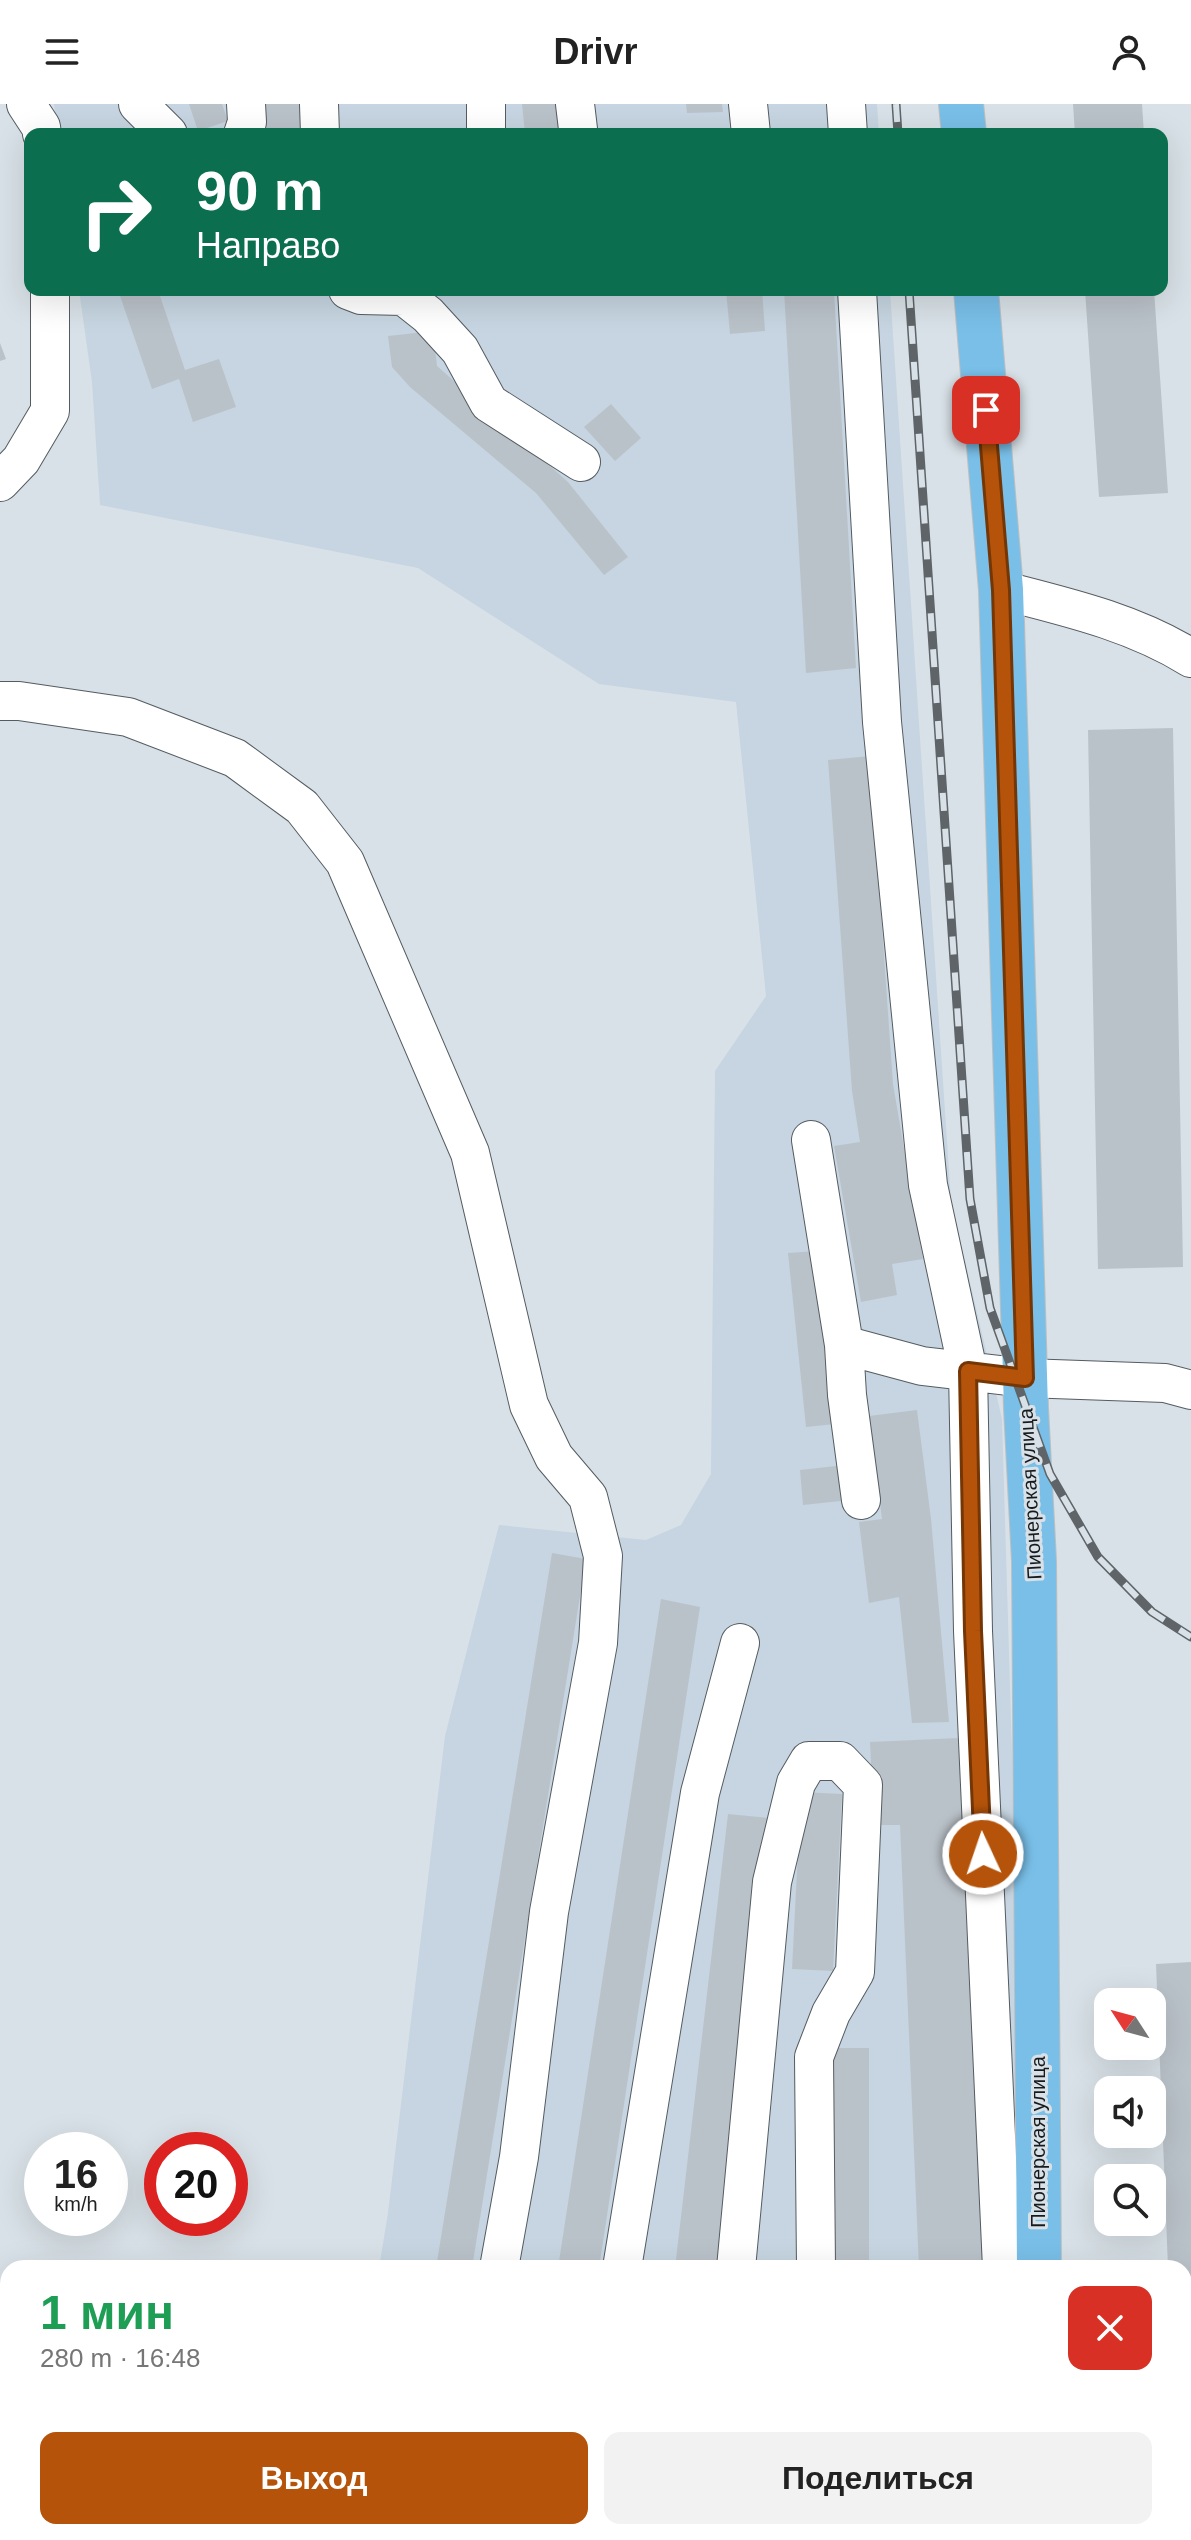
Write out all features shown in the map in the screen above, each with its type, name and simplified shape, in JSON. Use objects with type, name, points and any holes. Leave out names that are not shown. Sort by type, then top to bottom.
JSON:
[{"type":"main road","points":[[961,104],[963,128]]},
{"type":"main road","name":"Пионерская улица","points":[[976,296],[1001,590],[1025,1378],[1034,1561],[1039,2260]]},
{"type":"lane","points":[[26,104],[41,128]]},
{"type":"lane","points":[[138,104],[162,128]]},
{"type":"lane","points":[[245,128],[246,104]]},
{"type":"lane","points":[[319,104],[320,128]]},
{"type":"lane","points":[[486,104],[486,128]]},
{"type":"lane","points":[[748,104],[750,128]]},
{"type":"lane","points":[[846,104],[848,128]]},
{"type":"lane","points":[[0,482],[21,460],[50,411],[50,296]]},
{"type":"lane","points":[[411,296],[460,350],[489,403],[581,462]]},
{"type":"lane","points":[[857,296],[882,722],[926,1170],[968,1371],[973,1631],[1002,2260]]},
{"type":"lane","points":[[1001,590],[1083,611],[1162,639],[1191,658]]},
{"type":"lane","points":[[0,701],[128,717],[235,758],[302,807],[345,862],[470,1153],[529,1405],[554,1457],[588,1497],[603,1556],[598,1643],[549,1912],[519,2157],[500,2260]]},
{"type":"lane","points":[[811,1140],[844,1345],[847,1395],[861,1500]]},
{"type":"lane","points":[[844,1345],[922,1366],[1025,1378],[1165,1383],[1191,1390]]},
{"type":"lane","points":[[623,2260],[700,1793],[740,1643]]},
{"type":"lane","points":[[737,2260],[772,1882],[796,1783],[809,1761],[840,1761],[863,1785],[855,1972],[831,2013],[814,2057],[816,2260]]},
{"type":"shaded area","points":[[54,104],[877,104],[879,128],[57,128]]},
{"type":"shaded area","points":[[80,296],[890,296],[951,1201],[1002,1419],[1012,1754],[1020,2260],[380,2260],[445,1736],[499,1525],[646,1540],[681,1525],[711,1474],[715,1071],[766,996],[736,702],[599,684],[418,568],[100,505],[92,382]]},
{"type":"building","points":[[189,104],[222,104],[228,121],[197,128]]},
{"type":"building","points":[[259,104],[303,104],[306,128],[262,128]]},
{"type":"building","points":[[522,104],[561,104],[563,128],[524,128]]},
{"type":"building","points":[[686,104],[722,104],[723,112],[687,113]]},
{"type":"building","points":[[1073,104],[1142,104],[1144,128],[1075,128]]},
{"type":"building","points":[[120,296],[160,296],[185,370],[219,359],[236,407],[193,422],[179,379],[152,389]]},
{"type":"building","points":[[727,296],[762,296],[765,331],[730,334]]},
{"type":"building","points":[[784,296],[834,296],[856,668],[806,673]]},
{"type":"building","points":[[1085,296],[1154,296],[1168,493],[1099,497]]},
{"type":"building","points":[[433,331],[437,366],[568,482],[628,557],[604,575],[536,493],[410,387],[392,367],[388,336]]},
{"type":"building","points":[[0,343],[6,359],[0,361]]},
{"type":"building","points":[[611,404],[641,438],[615,461],[584,427]]},
{"type":"building","points":[[1173,728],[1183,1267],[1098,1269],[1088,730]]},
{"type":"building","points":[[870,756],[893,1084],[923,1259],[892,1264],[897,1295],[861,1302],[834,1146],[860,1142],[852,1091],[828,760]]},
{"type":"building","points":[[816,1251],[835,1424],[806,1427],[788,1253]]},
{"type":"building","points":[[917,1410],[931,1519],[949,1722],[912,1723],[899,1597],[869,1603],[859,1522],[882,1519],[869,1416]]},
{"type":"building","points":[[845,1465],[850,1500],[803,1505],[800,1470]]},
{"type":"building","points":[[552,1553],[586,1559],[473,2260],[437,2260]]},
{"type":"building","points":[[661,1599],[700,1607],[600,2260],[559,2260]]},
{"type":"building","points":[[959,1738],[984,2260],[919,2260],[900,1825],[874,1825],[870,1742]]},
{"type":"building","points":[[801,1792],[842,1794],[833,1971],[792,1969]]},
{"type":"building","points":[[728,1814],[770,1818],[720,2260],[676,2260]]},
{"type":"building","points":[[1191,1962],[1191,2260],[1168,2260],[1163,2148],[1166,2148],[1166,2076],[1160,2076],[1160,2060],[1166,2060],[1166,1988],[1157,1988],[1156,1964]]},
{"type":"building","points":[[832,2048],[869,2048],[869,2260],[833,2260]]},
{"type":"railway","points":[[896,104],[898,128]]},
{"type":"railway","points":[[909,296],[970,1199],[990,1308],[1050,1474],[1098,1557],[1152,1612],[1191,1637]]},
{"type":"route","points":[[983,1854],[973,1631],[968,1371],[1025,1378],[1001,590],[986,410]]}]
